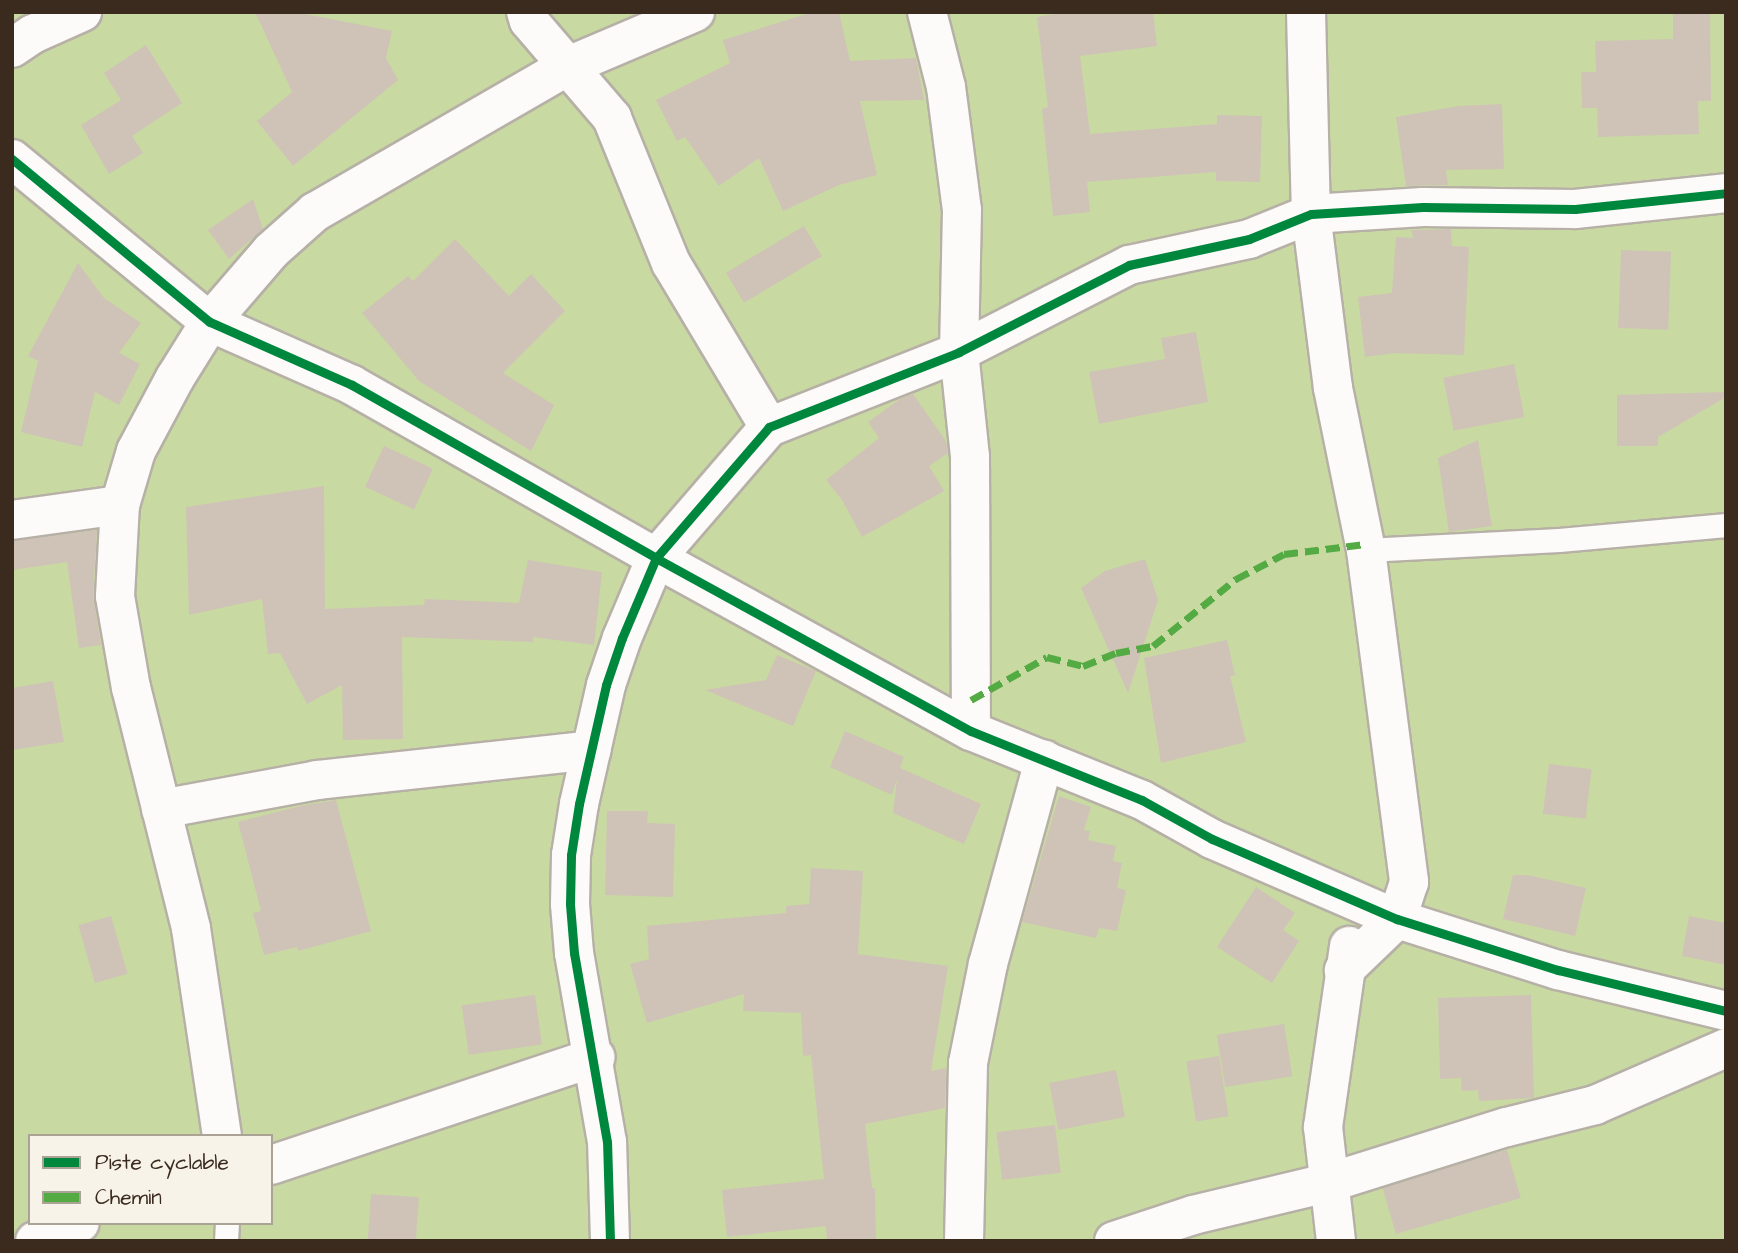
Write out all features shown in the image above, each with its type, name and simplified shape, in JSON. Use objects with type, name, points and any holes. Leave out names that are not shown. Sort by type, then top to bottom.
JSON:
[{"type":"street","points":[[12,48],[33,34],[82,12]]},
{"type":"street","points":[[526,12],[612,118],[671,263],[769,427]]},
{"type":"street","points":[[222,1134],[191,928],[131,688],[115,596],[120,505],[136,451],[174,378],[210,322],[271,251],[315,212],[568,66],[695,12]]},
{"type":"street","points":[[927,12],[946,87],[962,210],[959,352],[970,457],[971,731]]},
{"type":"street","points":[[1306,12],[1311,214],[1333,388],[1366,550],[1409,881],[1398,919],[1344,970]]},
{"type":"street","points":[[12,159],[210,322],[352,385],[656,558],[971,731],[1142,800],[1212,839],[1398,919],[1558,970],[1726,1011]]},
{"type":"street","points":[[610,1241],[607,1142],[595,1058],[574,953],[570,904],[571,855],[590,750],[606,685],[622,638],[656,558],[769,427],[959,352],[1129,265],[1249,239],[1311,214],[1423,207],[1575,209],[1726,193]]},
{"type":"street","points":[[12,520],[120,505]]},
{"type":"street","points":[[161,809],[317,780],[590,750]]},
{"type":"street","points":[[964,1241],[968,1063],[988,964],[1044,760]]},
{"type":"street","points":[[1336,1241],[1331,1182],[1322,1127],[1356,902]]},
{"type":"street","points":[[1114,1241],[1193,1215],[1331,1182],[1507,1128],[1595,1105],[1726,1048]]},
{"type":"street","points":[[273,1164],[595,1058]]},
{"type":"street","points":[[35,1241],[75,1225]]},
{"type":"lane","points":[[1366,550],[1559,540],[1726,525]]},
{"type":"green space","points":[[12,12],[1726,12],[1726,1241],[12,1241]]},
{"type":"building","points":[[255,12],[295,12],[392,31],[386,58],[398,80],[293,166],[257,121],[292,92]]},
{"type":"building","points":[[813,12],[839,12],[850,61],[916,58],[924,100],[860,101],[877,175],[839,185],[783,211],[759,158],[719,186],[685,137],[677,141],[656,100],[730,63],[723,40]]},
{"type":"building","points":[[1066,12],[1153,12],[1157,46],[1080,56],[1090,134],[1217,124],[1217,115],[1262,116],[1260,182],[1216,181],[1216,172],[1087,182],[1090,212],[1053,216],[1042,109],[1048,107],[1037,17]]},
{"type":"building","points":[[1673,12],[1710,12],[1711,101],[1698,101],[1699,134],[1598,137],[1597,108],[1582,108],[1581,72],[1596,72],[1595,41],[1673,39]]},
{"type":"building","points":[[146,45],[182,103],[132,136],[143,153],[109,174],[81,125],[121,100],[104,73]]},
{"type":"building","points":[[1502,104],[1504,169],[1446,170],[1448,185],[1406,186],[1396,117],[1458,106]]},
{"type":"building","points":[[253,199],[263,229],[229,259],[208,230]]},
{"type":"building","points":[[804,226],[822,256],[744,303],[726,273]]},
{"type":"building","points":[[1451,229],[1452,246],[1469,247],[1464,355],[1396,353],[1365,357],[1358,297],[1392,293],[1396,237],[1413,238],[1411,230]]},
{"type":"building","points":[[455,239],[509,296],[531,274],[565,311],[503,373],[554,405],[531,451],[419,381],[362,313],[408,276],[413,281]]},
{"type":"building","points":[[1621,250],[1671,252],[1668,330],[1618,328]]},
{"type":"building","points":[[78,263],[104,298],[141,323],[119,353],[140,364],[119,405],[95,392],[82,447],[21,432],[38,361],[28,356]]},
{"type":"building","points":[[1196,332],[1208,402],[1099,424],[1089,372],[1165,359],[1161,338]]},
{"type":"building","points":[[1514,364],[1524,417],[1454,431],[1443,378]]},
{"type":"building","points":[[1726,392],[1726,397],[1658,437],[1658,446],[1617,446],[1617,395]]},
{"type":"building","points":[[913,394],[946,441],[948,453],[929,466],[944,491],[862,537],[842,500],[826,480],[879,438],[868,422],[900,399]]},
{"type":"building","points":[[1478,440],[1492,526],[1449,532],[1438,458]]},
{"type":"building","points":[[384,446],[433,469],[414,510],[365,487]]},
{"type":"building","points":[[324,486],[325,609],[424,605],[425,599],[519,603],[528,560],[602,572],[594,645],[533,637],[533,642],[402,637],[403,739],[343,740],[342,685],[307,704],[280,653],[268,654],[262,599],[189,615],[186,507]]},
{"type":"building","points":[[97,530],[93,595],[101,645],[79,648],[67,562],[12,570],[12,541]]},
{"type":"building","points":[[1145,559],[1158,600],[1128,693],[1081,588],[1105,571]]},
{"type":"building","points":[[1227,640],[1235,675],[1230,676],[1246,742],[1161,763],[1144,658]]},
{"type":"building","points":[[777,655],[816,671],[793,726],[705,690],[766,680]]},
{"type":"building","points":[[53,681],[64,742],[12,750],[12,688]]},
{"type":"building","points":[[845,731],[904,757],[900,768],[981,804],[964,844],[893,813],[897,779],[892,795],[830,767]]},
{"type":"building","points":[[1549,764],[1592,769],[1586,819],[1543,814]]},
{"type":"building","points":[[1059,796],[1091,807],[1084,830],[1090,831],[1088,840],[1116,846],[1113,861],[1122,863],[1117,888],[1126,890],[1117,931],[1099,928],[1096,938],[1022,922]]},
{"type":"building","points":[[336,800],[371,931],[298,951],[297,947],[264,955],[253,913],[261,911],[238,822]]},
{"type":"building","points":[[607,811],[648,811],[647,823],[675,824],[673,897],[605,895]]},
{"type":"building","points":[[811,868],[863,871],[858,954],[948,966],[931,1071],[946,1068],[945,1108],[865,1124],[872,1188],[875,1188],[876,1241],[827,1241],[826,1226],[727,1237],[722,1190],[824,1179],[811,1055],[803,1056],[801,1013],[743,1011],[744,994],[647,1023],[630,964],[649,959],[647,926],[786,913],[786,906],[809,904]]},
{"type":"building","points":[[1513,875],[1528,875],[1586,888],[1575,936],[1503,919]]},
{"type":"building","points":[[1256,887],[1295,913],[1283,930],[1299,941],[1272,983],[1217,947]]},
{"type":"building","points":[[111,916],[128,974],[95,983],[78,925]]},
{"type":"building","points":[[1689,916],[1726,923],[1726,965],[1682,956]]},
{"type":"building","points":[[535,995],[542,1045],[469,1055],[462,1005]]},
{"type":"building","points":[[1531,995],[1534,1098],[1479,1101],[1478,1090],[1462,1091],[1461,1078],[1440,1079],[1438,998]]},
{"type":"building","points":[[1284,1024],[1292,1076],[1225,1087],[1217,1035]]},
{"type":"building","points":[[1219,1056],[1229,1116],[1196,1121],[1186,1061]]},
{"type":"building","points":[[1116,1070],[1125,1117],[1058,1130],[1049,1083]]},
{"type":"building","points":[[1055,1125],[1061,1173],[1002,1180],[996,1132]]},
{"type":"building","points":[[1507,1150],[1521,1198],[1396,1234],[1382,1186]]},
{"type":"building","points":[[371,1194],[419,1197],[416,1241],[368,1241]]},
{"type":"marked path","points":[[971,700],[1047,657],[1083,666],[1116,653],[1153,646],[1236,579],[1284,554],[1365,544]]},
{"type":"cycle path","points":[[12,159],[210,322],[352,385],[656,558],[971,731],[1142,800],[1212,839],[1397,919],[1558,970],[1726,1011]]},
{"type":"cycle path","points":[[610,1241],[607,1142],[574,953],[570,904],[571,855],[579,804],[606,685],[622,638],[656,558],[769,427],[959,352],[1129,265],[1249,239],[1311,214],[1423,207],[1575,209],[1726,193]]}]
